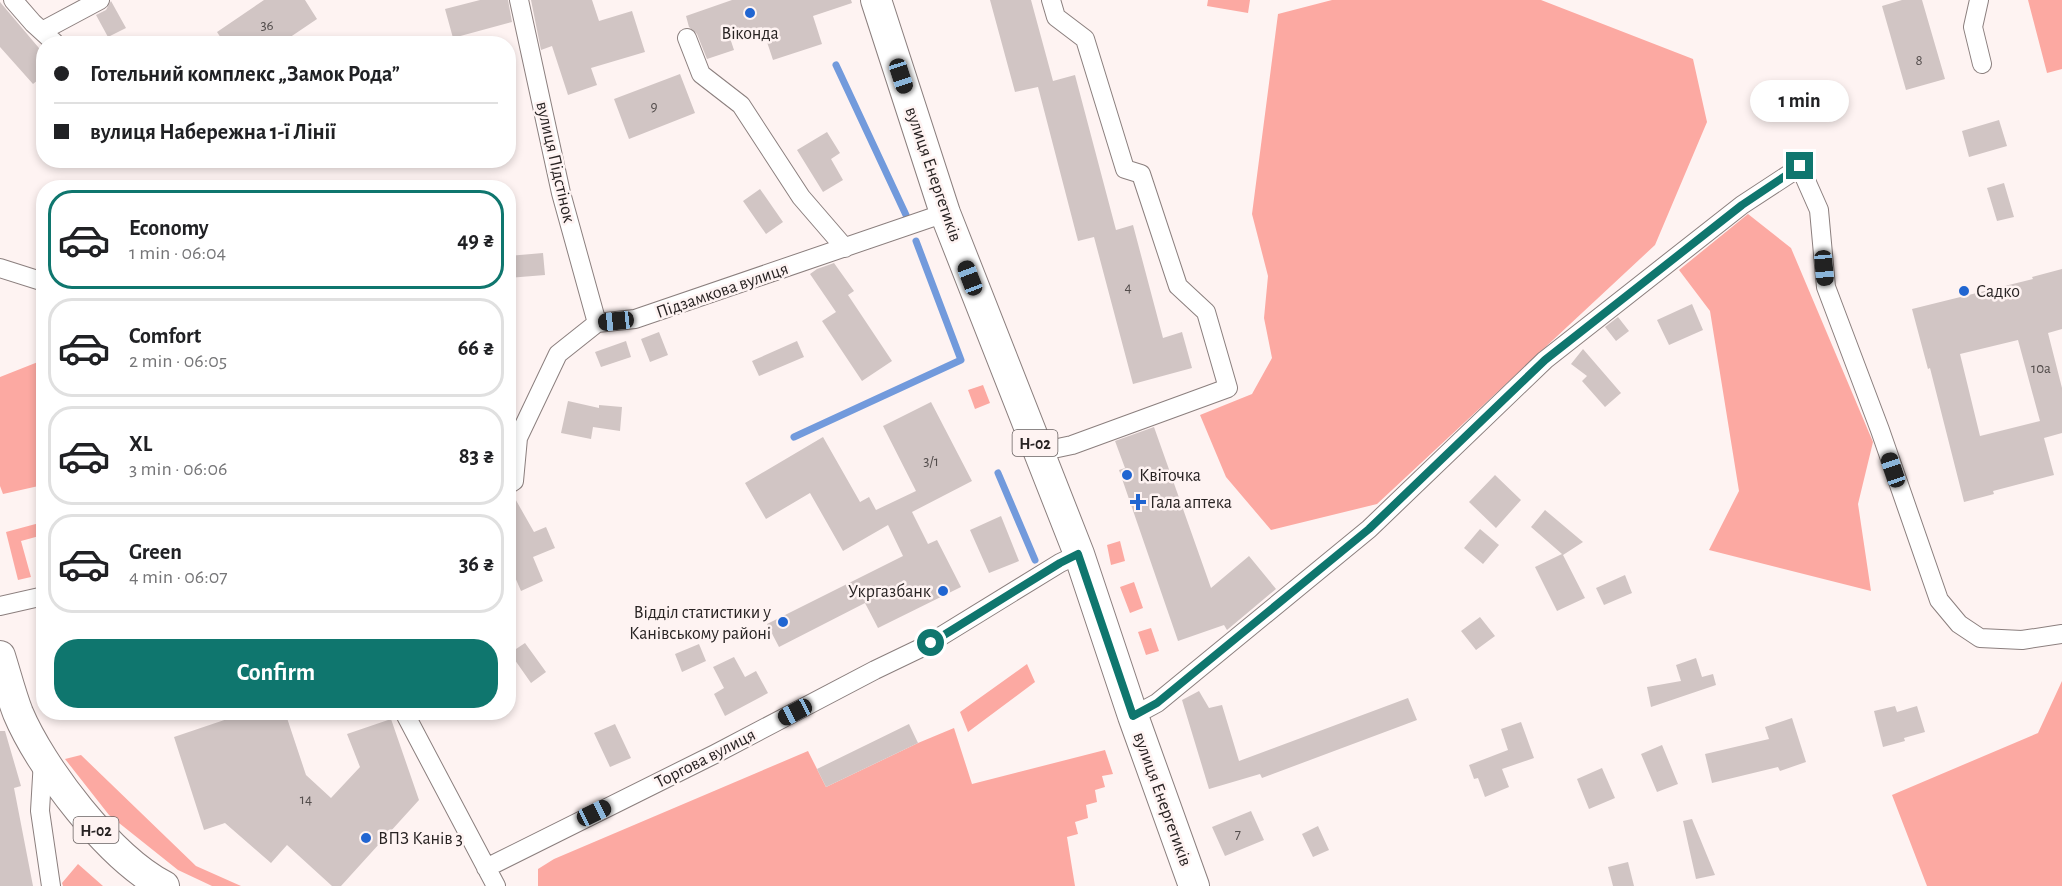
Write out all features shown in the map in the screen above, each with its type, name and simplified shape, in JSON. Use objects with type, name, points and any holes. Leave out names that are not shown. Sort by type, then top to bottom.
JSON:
[{"type":"main road","name":"вулиця Енергетиків","points":[[876,0],[945,213],[1078,554],[1194,886]]},
{"type":"main road","name":"Н-02","points":[[0,656],[18,713],[42,760],[98,832],[148,878],[164,886]]},
{"type":"street","points":[[13,0],[47,36]]},
{"type":"street","points":[[42,31],[100,0]]},
{"type":"street","name":"вулиця Підстінок","points":[[519,0],[561,193],[597,323]]},
{"type":"street","points":[[1039,452],[1072,445],[1228,388],[1206,312],[1178,286],[1141,174],[1125,169],[1085,39],[1056,17],[1051,0]]},
{"type":"street","points":[[1979,0],[1973,27],[1982,64]]},
{"type":"street","points":[[687,38],[701,74],[741,105],[801,197],[845,248]]},
{"type":"street","points":[[1133,716],[1157,703],[1369,529],[1545,360],[1742,205],[1800,166],[1819,210],[1826,287],[1880,430],[1939,600],[1959,624],[1980,638],[2022,640],[2062,634]]},
{"type":"street","name":"Підзамкова вулиця","points":[[597,323],[635,319],[945,213]]},
{"type":"street","points":[[0,268],[36,279]]},
{"type":"street","points":[[516,429],[558,354],[597,323]]},
{"type":"street","name":"Торгова вулиця","points":[[486,868],[925,646],[1078,554]]},
{"type":"street","points":[[0,606],[36,598]]},
{"type":"street","points":[[408,720],[496,886]]},
{"type":"street","points":[[42,760],[40,811],[51,886]]},
{"type":"shaded area","points":[[1208,0],[1250,0],[1248,13],[1207,6]]},
{"type":"shaded area","points":[[1332,0],[1541,0],[1693,59],[1707,122],[1655,245],[1377,504],[1271,530],[1226,477],[1200,415],[1252,394],[1272,358],[1264,318],[1268,276],[1252,214],[1278,14]]},
{"type":"shaded area","points":[[2028,0],[2062,0],[2062,69],[2047,73]]},
{"type":"shaded area","points":[[1748,214],[1791,248],[1873,442],[1858,504],[1871,591],[1709,550],[1739,491],[1710,311],[1679,270]]},
{"type":"shaded area","points":[[36,363],[36,487],[3,494],[0,486],[0,377]]},
{"type":"shaded area","points":[[983,385],[990,403],[975,409],[968,390]]},
{"type":"shaded area","points":[[36,524],[36,537],[21,541],[31,577],[18,580],[6,532]]},
{"type":"shaded area","points":[[1120,541],[1125,561],[1111,565],[1107,545]]},
{"type":"shaded area","points":[[1134,582],[1143,608],[1130,613],[1120,587]]},
{"type":"shaded area","points":[[1151,628],[1159,651],[1146,655],[1138,632]]},
{"type":"shaded area","points":[[1027,664],[1035,682],[968,732],[960,712]]},
{"type":"shaded area","points":[[2062,681],[2062,886],[1927,886],[1892,795],[2038,733]]},
{"type":"shaded area","points":[[954,728],[972,784],[1105,750],[1113,774],[1102,776],[1105,787],[1095,790],[1097,802],[1086,805],[1088,818],[1075,822],[1078,834],[1067,837],[1075,886],[538,886],[538,869],[554,859],[808,751],[826,787]]},
{"type":"shaded area","points":[[81,755],[196,866],[241,886],[212,886],[178,870],[109,815],[65,759]]},
{"type":"shaded area","points":[[78,864],[103,886],[63,886],[62,883]]},
{"type":"building","points":[[264,0],[305,0],[317,19],[292,36],[220,36],[217,32]]},
{"type":"building","points":[[480,0],[508,0],[512,22],[460,36],[452,36],[445,9]]},
{"type":"building","points":[[531,0],[592,0],[599,21],[632,11],[645,52],[591,68],[597,85],[568,95],[552,46],[541,50]]},
{"type":"building","points":[[732,0],[851,0],[852,3],[813,16],[822,44],[773,60],[762,27],[730,38],[734,50],[707,59],[697,34],[689,27],[686,16]]},
{"type":"building","points":[[990,0],[1031,0],[1053,81],[1075,75],[1116,230],[1133,225],[1163,338],[1182,332],[1192,368],[1133,384],[1094,237],[1078,241],[1038,87],[1015,92]]},
{"type":"building","points":[[1902,0],[1922,0],[1945,79],[1906,90],[1882,6]]},
{"type":"building","points":[[111,1],[126,28],[107,36],[96,15],[106,10]]},
{"type":"building","points":[[0,2],[36,45],[36,82],[33,84],[0,47]]},
{"type":"building","points":[[680,74],[695,113],[629,139],[614,99]]},
{"type":"building","points":[[1999,120],[2007,146],[1969,157],[1962,131]]},
{"type":"building","points":[[827,132],[840,153],[831,159],[843,180],[823,192],[797,150]]},
{"type":"building","points":[[2004,183],[2014,217],[1997,221],[1987,188]]},
{"type":"building","points":[[760,189],[783,222],[766,234],[743,201]]},
{"type":"building","points":[[543,253],[545,275],[516,277],[516,255]]},
{"type":"building","points":[[834,263],[854,291],[848,295],[892,361],[862,381],[822,321],[836,312],[810,274]]},
{"type":"building","points":[[2062,269],[2062,329],[2048,333],[2062,388],[2062,433],[2044,438],[2054,475],[1993,491],[1994,494],[1964,502],[1930,368],[1928,369],[1912,309],[2033,279],[2032,277]],"holes":[[[2018,340],[2040,421],[1980,436],[1960,354]]]},
{"type":"building","points":[[1692,304],[1703,330],[1669,345],[1657,320]]},
{"type":"building","points":[[1618,317],[1629,331],[1616,341],[1605,327]]},
{"type":"building","points":[[659,332],[668,355],[650,362],[641,339]]},
{"type":"building","points":[[626,341],[631,357],[601,367],[595,352]]},
{"type":"building","points":[[797,341],[804,357],[759,376],[752,361]]},
{"type":"building","points":[[1583,349],[1621,393],[1605,407],[1582,381],[1587,376],[1571,364]]},
{"type":"building","points":[[568,401],[599,408],[599,405],[622,407],[620,431],[593,427],[591,439],[561,433]]},
{"type":"building","points":[[931,402],[972,481],[912,512],[928,544],[937,540],[961,587],[878,628],[865,603],[779,647],[767,624],[903,556],[888,525],[843,551],[810,493],[766,519],[745,483],[823,437],[860,502],[869,497],[876,510],[916,491],[883,426]]},
{"type":"building","points":[[1154,427],[1211,588],[1249,556],[1276,589],[1227,630],[1224,625],[1178,641],[1119,470],[1125,468],[1115,441]]},
{"type":"building","points":[[1495,475],[1521,500],[1496,528],[1469,502]]},
{"type":"building","points":[[516,500],[534,532],[546,527],[555,548],[533,557],[543,581],[521,591],[516,579]]},
{"type":"building","points":[[1545,510],[1583,542],[1563,555],[1585,598],[1557,611],[1535,567],[1562,554],[1531,527]]},
{"type":"building","points":[[1001,516],[1019,561],[989,573],[970,530]]},
{"type":"building","points":[[1480,529],[1499,545],[1483,564],[1464,548]]},
{"type":"building","points":[[1625,575],[1632,593],[1604,605],[1596,588]]},
{"type":"building","points":[[1480,617],[1495,636],[1476,650],[1461,631]]},
{"type":"building","points":[[525,643],[546,672],[531,683],[516,662],[516,649]]},
{"type":"building","points":[[699,644],[706,661],[682,672],[675,654]]},
{"type":"building","points":[[734,657],[745,677],[756,671],[768,693],[725,716],[714,694],[724,688],[713,667]]},
{"type":"building","points":[[1696,658],[1702,677],[1713,674],[1716,685],[1651,707],[1647,687],[1681,681],[1676,665]]},
{"type":"building","points":[[1199,691],[1209,708],[1222,705],[1239,761],[1408,698],[1417,720],[1262,778],[1260,774],[1209,789],[1182,700]]},
{"type":"building","points":[[1895,706],[1897,712],[1917,706],[1925,732],[1883,747],[1874,711]]},
{"type":"building","points":[[1792,718],[1806,762],[1780,771],[1778,767],[1712,783],[1705,754],[1769,739],[1765,727]]},
{"type":"building","points":[[224,720],[288,720],[306,775],[331,798],[360,767],[347,734],[391,720],[419,800],[341,886],[332,886],[287,845],[271,863],[225,823],[204,830],[174,737]]},
{"type":"building","points":[[1521,722],[1534,758],[1502,769],[1509,787],[1485,797],[1478,778],[1474,779],[1469,765],[1508,750],[1501,729]]},
{"type":"building","points":[[615,724],[631,758],[610,767],[594,733]]},
{"type":"building","points":[[909,724],[918,743],[826,787],[817,769]]},
{"type":"building","points":[[0,731],[5,731],[21,786],[14,788],[33,886],[0,886]]},
{"type":"building","points":[[1662,745],[1678,784],[1657,792],[1641,754]]},
{"type":"building","points":[[1602,768],[1615,798],[1589,809],[1577,779]]},
{"type":"building","points":[[1251,811],[1264,840],[1225,856],[1212,827]]},
{"type":"building","points":[[1692,819],[1715,875],[1696,879],[1683,821]]},
{"type":"building","points":[[1318,826],[1329,850],[1313,857],[1302,834]]},
{"type":"building","points":[[1628,862],[1634,886],[1613,886],[1608,867]]},
{"type":"waterway","points":[[836,65],[906,215]]},
{"type":"waterway","points":[[794,437],[961,360],[916,241]]},
{"type":"waterway","points":[[998,473],[1035,560]]},
{"type":"place","name":"Віконда","points":[[750,13]]},
{"type":"place","name":"Садко","points":[[1964,291]]},
{"type":"place","name":"Квіточка","points":[[1127,475]]},
{"type":"place","name":"Гала аптека","points":[[1138,502]]},
{"type":"place","name":"Укргазбанк","points":[[943,591]]},
{"type":"place","name":"Відділ статистики у Канівському районі","points":[[783,622]]},
{"type":"place","name":"ВПЗ Канів 3","points":[[366,838]]},
{"type":"route","points":[[931,643],[1078,554],[1133,716],[1157,703],[1369,529],[1545,360],[1667,262],[1742,205],[1800,166]]}]
